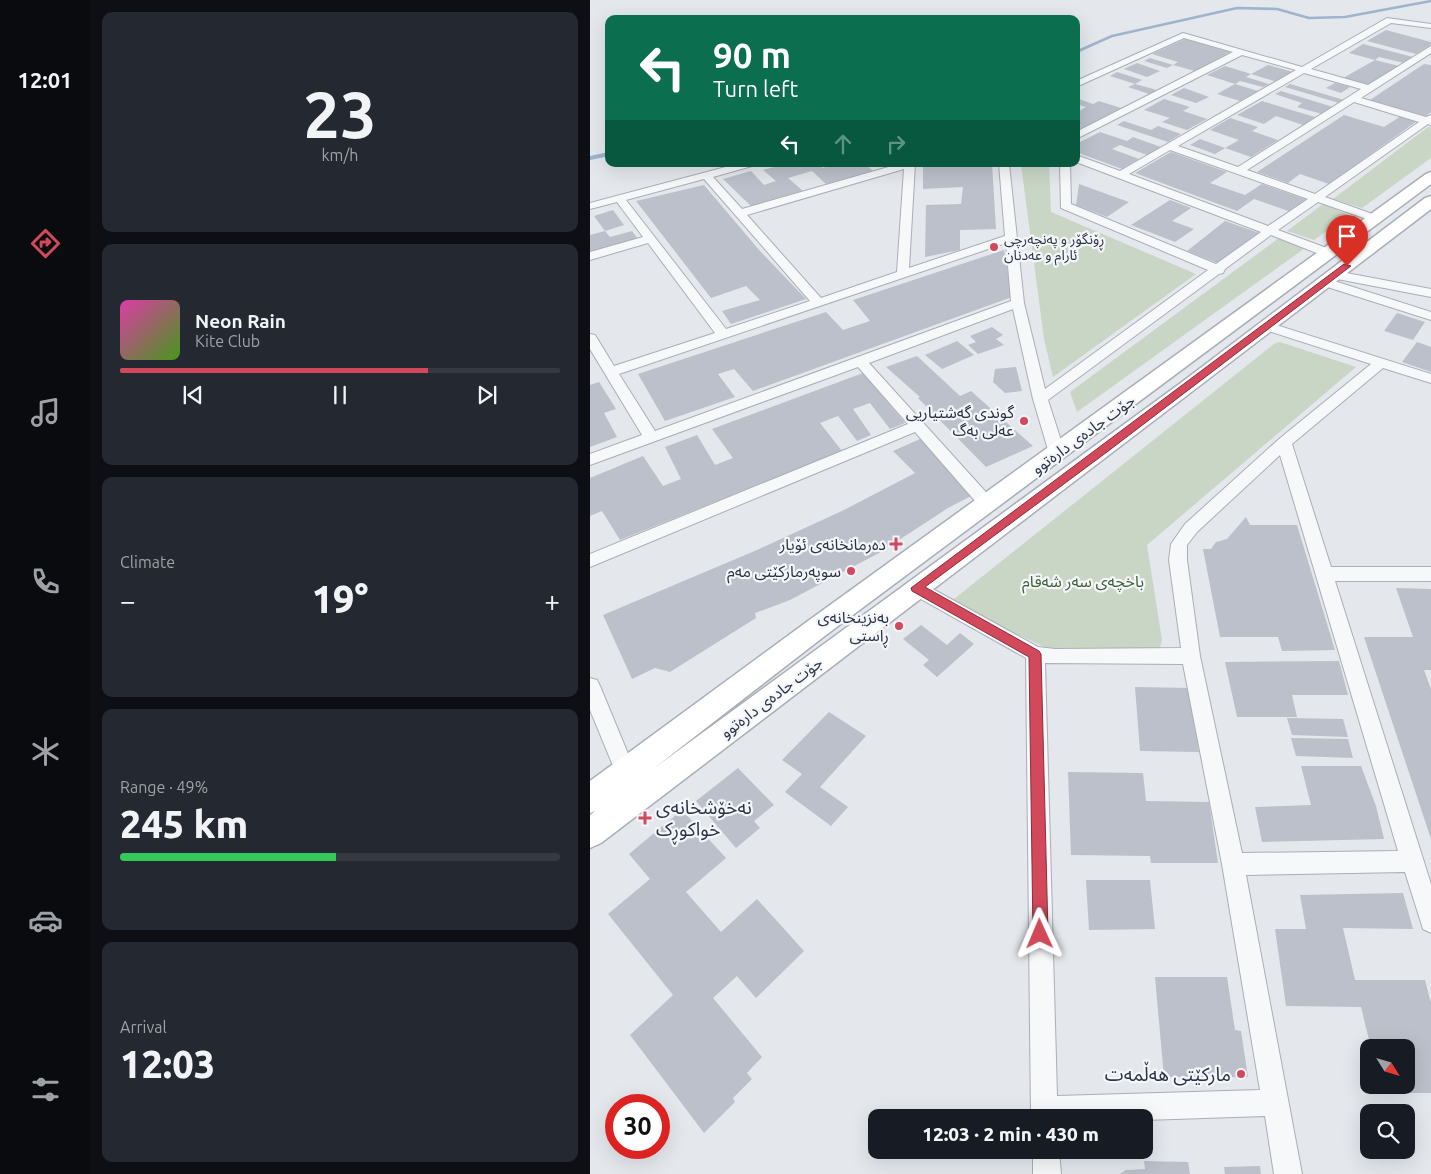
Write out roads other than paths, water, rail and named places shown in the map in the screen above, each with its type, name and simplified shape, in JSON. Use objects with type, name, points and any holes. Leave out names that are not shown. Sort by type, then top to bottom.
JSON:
[{"type":"main road","name":"جۆت جادەی دارەتوو","points":[[590,799],[817,628],[988,505],[1431,177]]},
{"type":"main road","name":"جۆت جادەی دارەتوو","points":[[590,833],[1265,328],[1431,200]]},
{"type":"main road","points":[[1239,319],[1265,328]]},
{"type":"street","points":[[1120,174],[1390,20],[1431,26]]},
{"type":"street","points":[[1080,82],[1183,36],[1367,88]]},
{"type":"street","points":[[1239,171],[1431,49]]},
{"type":"street","points":[[1080,134],[1240,52]]},
{"type":"street","points":[[1352,98],[1430,120]]},
{"type":"street","points":[[1040,399],[1219,270],[1269,231],[1430,120]]},
{"type":"street","points":[[1168,146],[1374,218]]},
{"type":"street","points":[[1080,159],[1328,252]]},
{"type":"street","points":[[590,206],[737,167]]},
{"type":"street","points":[[740,213],[900,167]]},
{"type":"street","points":[[903,273],[910,167]]},
{"type":"street","points":[[1004,167],[1018,302],[1040,399],[1057,454]]},
{"type":"street","points":[[1065,167],[1065,206],[1219,270]]},
{"type":"street","points":[[706,175],[817,301]]},
{"type":"street","points":[[619,198],[723,334]]},
{"type":"street","points":[[611,372],[817,301],[1011,238]]},
{"type":"street","points":[[590,256],[650,239]]},
{"type":"street","points":[[1331,278],[1378,283],[1431,293]]},
{"type":"street","points":[[1331,278],[1356,293],[1431,316]]},
{"type":"street","points":[[1356,293],[1356,288],[1360,285],[1378,283]]},
{"type":"street","points":[[590,460],[1018,302]]},
{"type":"street","points":[[1265,328],[1431,379]]},
{"type":"street","points":[[590,338],[651,438]]},
{"type":"street","points":[[860,361],[988,505]]},
{"type":"street","points":[[1288,1174],[1233,864],[1191,656],[1178,560],[1179,544],[1191,528],[1284,443],[1381,363]]},
{"type":"street","points":[[590,561],[917,426]]},
{"type":"street","points":[[1284,443],[1431,921]]},
{"type":"street","points":[[1323,574],[1431,574]]},
{"type":"street","points":[[916,588],[1035,654],[1056,657],[1191,656]]},
{"type":"street","points":[[1035,654],[1044,1109]]},
{"type":"street","points":[[590,686],[626,773]]},
{"type":"street","points":[[1233,864],[1413,861]]},
{"type":"street","points":[[1136,1109],[1275,1103]]},
{"type":"street","points":[[1046,1159],[1046,1174]]},
{"type":"waterway","points":[[1080,50],[1112,36],[1237,8],[1277,9],[1309,18],[1345,17],[1431,1]]},
{"type":"waterway","points":[[590,158],[605,155]]},
{"type":"place","name":"ڕۆنگۆڕ و پەنچەرچی ئارام و عەدنان","points":[[994,247]]},
{"type":"place","name":"گوندی گەشتیاریی عەلی بەگ","points":[[1024,421]]},
{"type":"place","name":"دەرمانخانەی ئۆیار","points":[[896,544]]},
{"type":"place","name":"سوپەرمارکێتی مەم","points":[[851,571]]},
{"type":"place","name":"بەنزینخانەی ڕاستی","points":[[899,626]]},
{"type":"place","name":"نەخۆشخانەی خواکوڕک","points":[[645,818]]},
{"type":"place","name":"مارکێتی هەڵمەت","points":[[1241,1074]]},
{"type":"park label","name":"باخچەی سەر شەقام","points":[[1083,581]]}]
